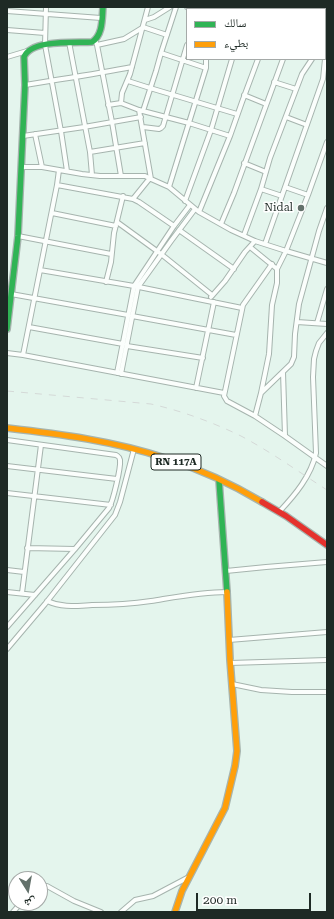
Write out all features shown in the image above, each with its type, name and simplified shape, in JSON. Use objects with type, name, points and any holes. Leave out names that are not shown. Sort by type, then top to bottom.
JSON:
[{"type":"street","points":[[46,7],[45,44],[67,171]]},
{"type":"street","points":[[103,7],[100,33],[96,43],[121,176]]},
{"type":"street","points":[[121,103],[122,93],[132,67],[148,7]]},
{"type":"street","points":[[145,20],[154,17],[170,7]]},
{"type":"street","points":[[133,199],[150,179],[141,110],[156,71],[176,7]]},
{"type":"street","points":[[187,7],[199,8]]},
{"type":"street","points":[[7,11],[102,18]]},
{"type":"street","points":[[326,33],[327,17]]},
{"type":"street","points":[[143,27],[167,35]]},
{"type":"street","points":[[7,57],[27,52],[32,48],[45,44],[68,42],[96,43],[124,39],[143,27]]},
{"type":"street","points":[[7,30],[45,33]]},
{"type":"street","points":[[68,42],[90,152],[92,175]]},
{"type":"street","points":[[143,127],[161,128],[163,126],[186,48]]},
{"type":"street","points":[[7,329],[18,236],[25,85],[24,58],[27,52]]},
{"type":"street","points":[[161,53],[206,68]]},
{"type":"street","points":[[169,186],[206,68],[206,60]]},
{"type":"street","points":[[185,201],[211,130],[232,60]]},
{"type":"street","points":[[136,287],[190,215],[197,211],[230,136],[258,60]]},
{"type":"street","points":[[221,224],[234,193],[283,60]]},
{"type":"street","points":[[244,236],[270,158],[302,74],[311,60]]},
{"type":"street","points":[[265,244],[324,79],[325,60]]},
{"type":"street","points":[[25,85],[132,67]]},
{"type":"street","points":[[128,80],[172,95],[237,114]]},
{"type":"street","points":[[274,82],[296,90]]},
{"type":"street","points":[[244,95],[266,104]]},
{"type":"street","points":[[108,105],[121,103],[230,136]]},
{"type":"street","points":[[23,136],[141,117]]},
{"type":"street","points":[[286,117],[307,125]]},
{"type":"street","points":[[35,134],[42,167]]},
{"type":"street","points":[[90,152],[145,143]]},
{"type":"street","points":[[255,416],[269,354],[272,305],[277,283],[277,269],[286,251],[327,145]]},
{"type":"street","points":[[244,163],[266,172]]},
{"type":"street","points":[[22,167],[42,167],[92,175],[138,176],[150,179],[169,186],[197,211],[231,230],[265,244],[327,263]]},
{"type":"street","points":[[24,356],[59,170]]},
{"type":"street","points":[[57,185],[133,199],[140,202],[174,226]]},
{"type":"street","points":[[285,187],[308,194]]},
{"type":"street","points":[[261,188],[282,196]]},
{"type":"street","points":[[106,282],[116,224],[123,196]]},
{"type":"street","points":[[119,374],[136,287],[157,251],[190,205]]},
{"type":"street","points":[[261,393],[291,364],[294,359],[298,304],[327,208]]},
{"type":"street","points":[[186,211],[190,215]]},
{"type":"street","points":[[52,213],[116,224],[157,251],[212,295]]},
{"type":"street","points":[[179,230],[234,268]]},
{"type":"street","points":[[18,236],[112,254]]},
{"type":"street","points":[[196,388],[209,330],[212,295],[226,280],[255,240]]},
{"type":"street","points":[[250,246],[277,269]]},
{"type":"street","points":[[272,264],[242,308],[224,396],[227,401],[255,416],[327,466]]},
{"type":"street","points":[[40,270],[212,301],[242,308]]},
{"type":"street","points":[[318,323],[327,289]]},
{"type":"street","points":[[11,294],[236,335]]},
{"type":"street","points":[[297,322],[327,324]]},
{"type":"street","points":[[29,327],[203,358]]},
{"type":"street","points":[[279,512],[294,496],[307,477],[315,457],[314,359],[319,343],[327,333]]},
{"type":"street","points":[[7,353],[224,393]]},
{"type":"street","points":[[283,372],[285,436]]},
{"type":"street","name":"RN 117A","points":[[7,428],[83,438],[134,449],[188,466],[243,492],[279,512],[327,545]]},
{"type":"street","points":[[7,440],[116,455],[119,457],[120,462],[118,479],[111,505],[7,627]]},
{"type":"street","points":[[22,593],[41,445]]},
{"type":"street","points":[[7,649],[115,515],[120,502],[134,449]]},
{"type":"street","points":[[7,466],[118,479]]},
{"type":"street","points":[[175,912],[182,891],[224,808],[235,766],[237,751],[230,663],[228,592],[219,480]]},
{"type":"street","points":[[7,493],[111,505]]},
{"type":"street","points":[[27,548],[75,549]]},
{"type":"street","points":[[226,571],[327,562]]},
{"type":"street","points":[[7,570],[24,572]]},
{"type":"street","points":[[7,592],[35,595]]},
{"type":"street","points":[[47,601],[61,606],[119,604],[206,593],[228,592]]},
{"type":"street","points":[[229,640],[327,632]]},
{"type":"street","points":[[230,663],[327,660]]},
{"type":"street","points":[[232,684],[267,690],[327,692]]},
{"type":"street","points":[[121,912],[135,900],[153,896],[189,877]]},
{"type":"street","points":[[48,887],[74,901],[101,912]]},
{"type":"railway","points":[[7,391],[151,404],[174,410],[219,426],[241,436],[274,455],[327,490]]},
{"type":"traffic: fast","points":[[7,329],[18,236],[25,85],[24,57],[28,51],[35,47],[44,45],[65,42],[92,42],[96,39],[100,31],[103,7]]},
{"type":"traffic: fast","points":[[219,480],[227,592]]},
{"type":"traffic: slow","points":[[7,428],[87,439],[146,452],[178,462],[215,477],[262,502]]},
{"type":"traffic: slow","points":[[175,912],[182,891],[225,808],[235,766],[237,751],[230,660],[227,592]]},
{"type":"traffic: jam","points":[[262,502],[286,516],[327,545]]},
{"type":"place","name":"Nidal","points":[[301,208]]}]
